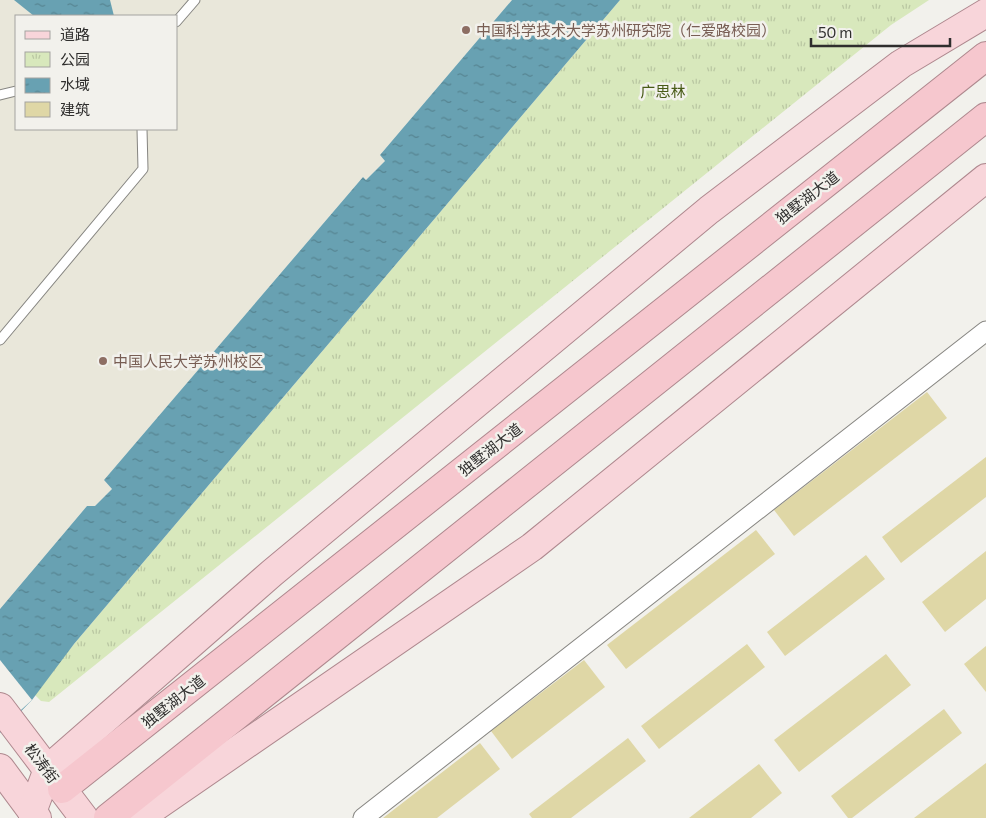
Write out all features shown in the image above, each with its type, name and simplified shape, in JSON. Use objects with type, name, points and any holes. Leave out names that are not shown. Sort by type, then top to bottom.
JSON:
[{"type":"highway","name":"独墅湖大道","points":[[55,779],[986,56]]},
{"type":"highway","points":[[108,818],[986,117]]},
{"type":"main road","points":[[55,779],[272,573],[709,210],[901,64],[986,13]]},
{"type":"main road","points":[[139,818],[532,547],[986,178]]},
{"type":"main road","name":"松涛街","points":[[0,708],[84,818]]},
{"type":"main road","points":[[0,768],[31,816]]},
{"type":"main road","name":"独墅湖大道","points":[[31,816],[55,779]]},
{"type":"street","points":[[363,818],[986,331]]},
{"type":"lane","points":[[178,20],[195,0]]},
{"type":"lane","points":[[0,95],[15,91]]},
{"type":"lane","points":[[0,340],[143,169],[142,130]]},
{"type":"shaded area","name":"中国人民大学苏州校区","points":[[0,0],[512,0],[380,155],[385,161],[366,180],[363,177],[104,480],[112,489],[95,506],[87,506],[0,609]]},
{"type":"green space","name":"广思林","points":[[620,0],[929,0],[891,25],[49,702],[41,701],[34,694],[74,644]]},
{"type":"water","points":[[14,0],[110,0],[114,15],[33,15]]},
{"type":"water","points":[[512,0],[620,0],[74,644],[32,700],[0,733],[0,609],[87,506],[95,506],[112,489],[104,480],[363,177],[366,180],[385,161],[380,155]]},
{"type":"pier","points":[[0,660],[32,700],[0,729]]},
{"type":"building","points":[[927,392],[947,418],[794,536],[774,510]]},
{"type":"building","points":[[986,457],[986,497],[901,563],[882,537]]},
{"type":"building","points":[[756,530],[775,554],[626,669],[607,645]]},
{"type":"building","points":[[986,551],[986,599],[945,632],[922,602]]},
{"type":"building","points":[[866,555],[885,579],[785,656],[767,632]]},
{"type":"building","points":[[747,644],[765,667],[659,749],[641,726]]},
{"type":"building","points":[[986,646],[986,692],[964,664]]},
{"type":"building","points":[[886,654],[911,685],[799,772],[774,740]]},
{"type":"building","points":[[584,660],[605,687],[512,759],[491,731]]},
{"type":"building","points":[[944,709],[962,733],[852,818],[848,818],[831,796]]},
{"type":"building","points":[[628,738],[646,761],[571,818],[532,818],[529,814]]},
{"type":"building","points":[[480,743],[500,769],[437,818],[383,818]]},
{"type":"building","points":[[986,763],[986,818],[914,818]]},
{"type":"building","points":[[759,764],[782,793],[751,818],[689,818]]},
{"type":"place","name":"中国科学技术大学苏州研究院（仁爱路校园）","points":[[466,30]]},
{"type":"place","name":"中国人民大学苏州校区","points":[[103,361]]}]
